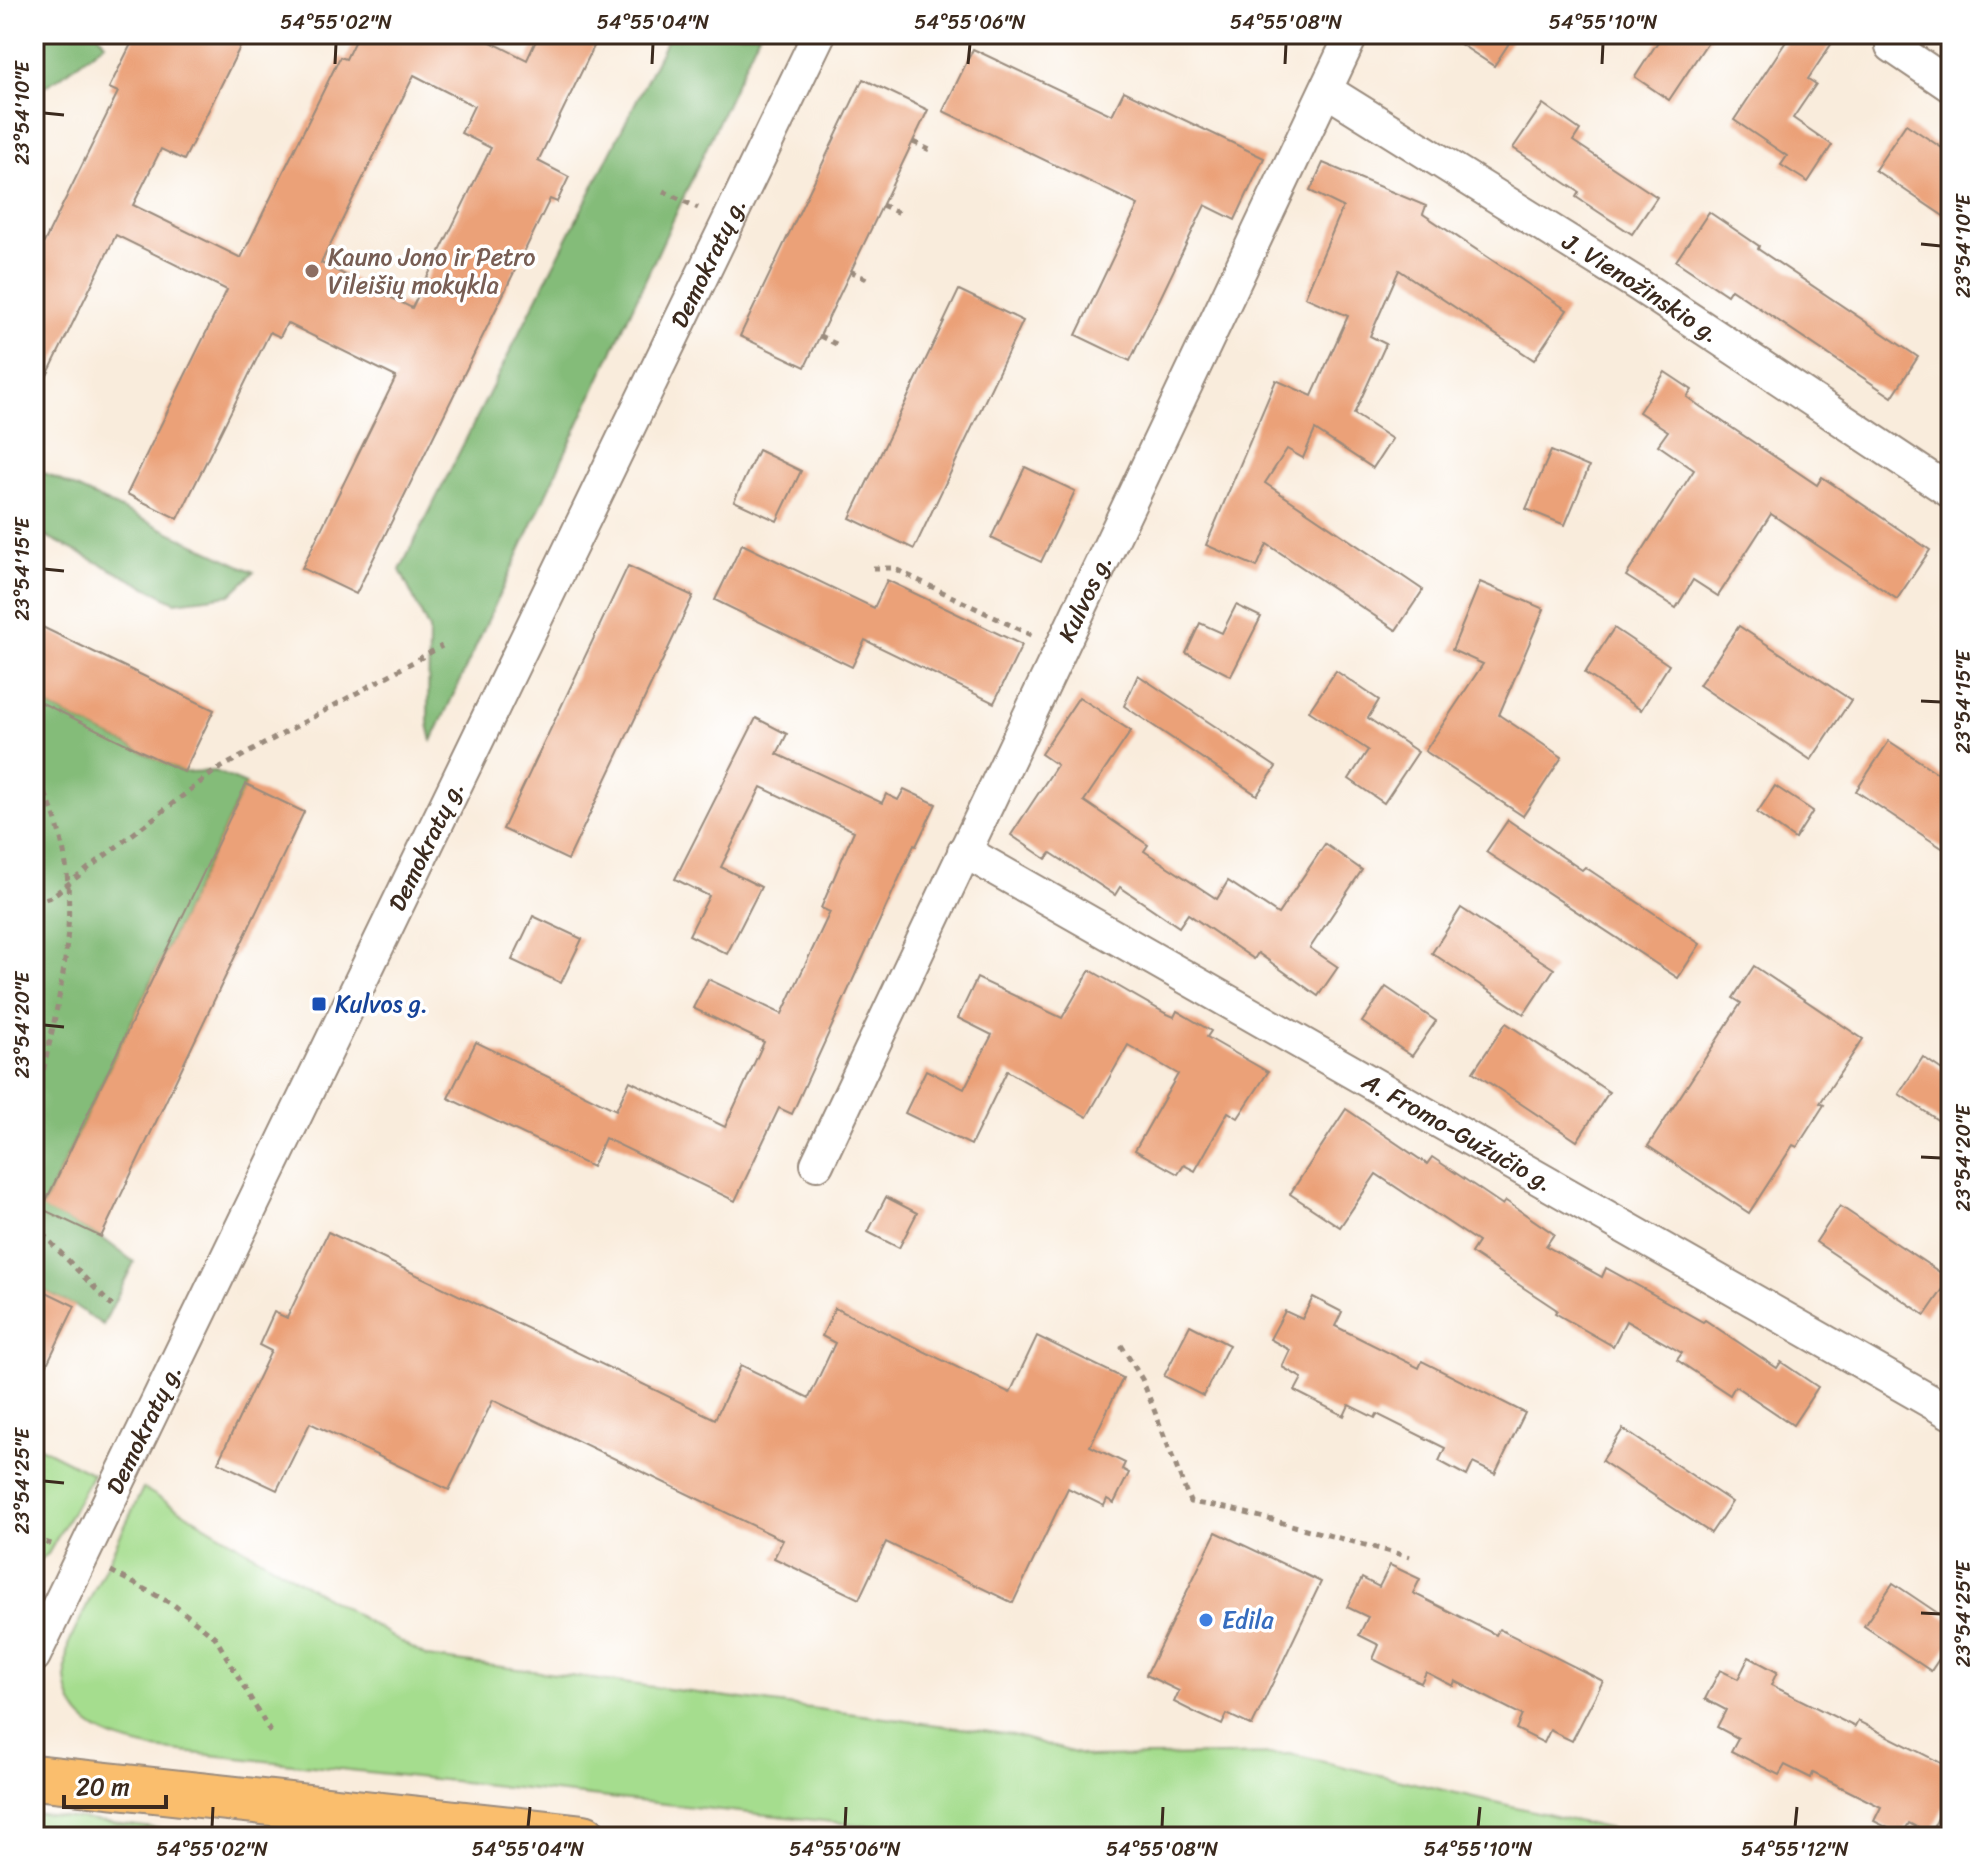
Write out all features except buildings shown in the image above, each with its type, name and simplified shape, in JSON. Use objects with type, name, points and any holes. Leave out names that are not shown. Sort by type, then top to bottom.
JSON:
[{"type":"main road","points":[[34,1777],[584,1837]]},
{"type":"street","name":"Demokratų g.","points":[[34,1656],[43,1618],[82,1555],[819,34]]},
{"type":"street","name":"Kulvos g.","points":[[817,1164],[1352,34]]},
{"type":"street","points":[[1899,34],[1892,46],[1951,86]]},
{"type":"street","name":"J. Vienožinskio g.","points":[[1326,90],[1637,284],[1951,492]]},
{"type":"street","name":"A. Fromo-Gužučio g.","points":[[964,851],[1951,1413]]},
{"type":"path","points":[[913,142],[932,151]]},
{"type":"path","points":[[882,205],[901,214]]},
{"type":"path","points":[[850,271],[869,280]]},
{"type":"path","points":[[820,336],[838,345]]},
{"type":"path","points":[[873,568],[893,568],[1059,649]]},
{"type":"path","points":[[34,902],[51,897],[215,771],[442,646]]},
{"type":"path","points":[[34,772],[50,800],[70,882],[69,926],[59,997],[34,1118]]},
{"type":"path","points":[[34,1074],[39,1090]]},
{"type":"path","points":[[34,1225],[112,1306]]},
{"type":"path","points":[[1121,1345],[1142,1379],[1190,1502],[1231,1509],[1410,1557]]},
{"type":"path","points":[[34,1539],[82,1555],[174,1605],[215,1637],[273,1737]]},
{"type":"green space","points":[[34,34],[98,34],[105,43],[59,78],[34,92]]},
{"type":"green space","points":[[670,34],[759,34],[432,741],[428,724],[429,630],[400,570]]},
{"type":"green space","points":[[34,468],[254,572],[230,595],[175,602],[34,530]]},
{"type":"green space","points":[[34,699],[184,772],[215,771],[246,784],[42,1208],[101,1237],[134,1262],[103,1325],[75,1306],[34,1286]]},
{"type":"green space","points":[[34,1444],[93,1474],[48,1554],[34,1563]]},
{"type":"green space","points":[[143,1488],[427,1657],[1013,1735],[1089,1757],[1290,1754],[1644,1837],[973,1837],[154,1749],[132,1744],[96,1729],[83,1719],[73,1706],[66,1670],[68,1645]]},
{"type":"green space","points":[[34,1813],[225,1837],[34,1837]]},
{"type":"place","name":"Kauno Jono ir Petro Vileišių mokykla","points":[[312,271]]},
{"type":"place","name":"Kulvos g.","points":[[319,1004]]},
{"type":"place","name":"Edila","points":[[1206,1620]]}]
